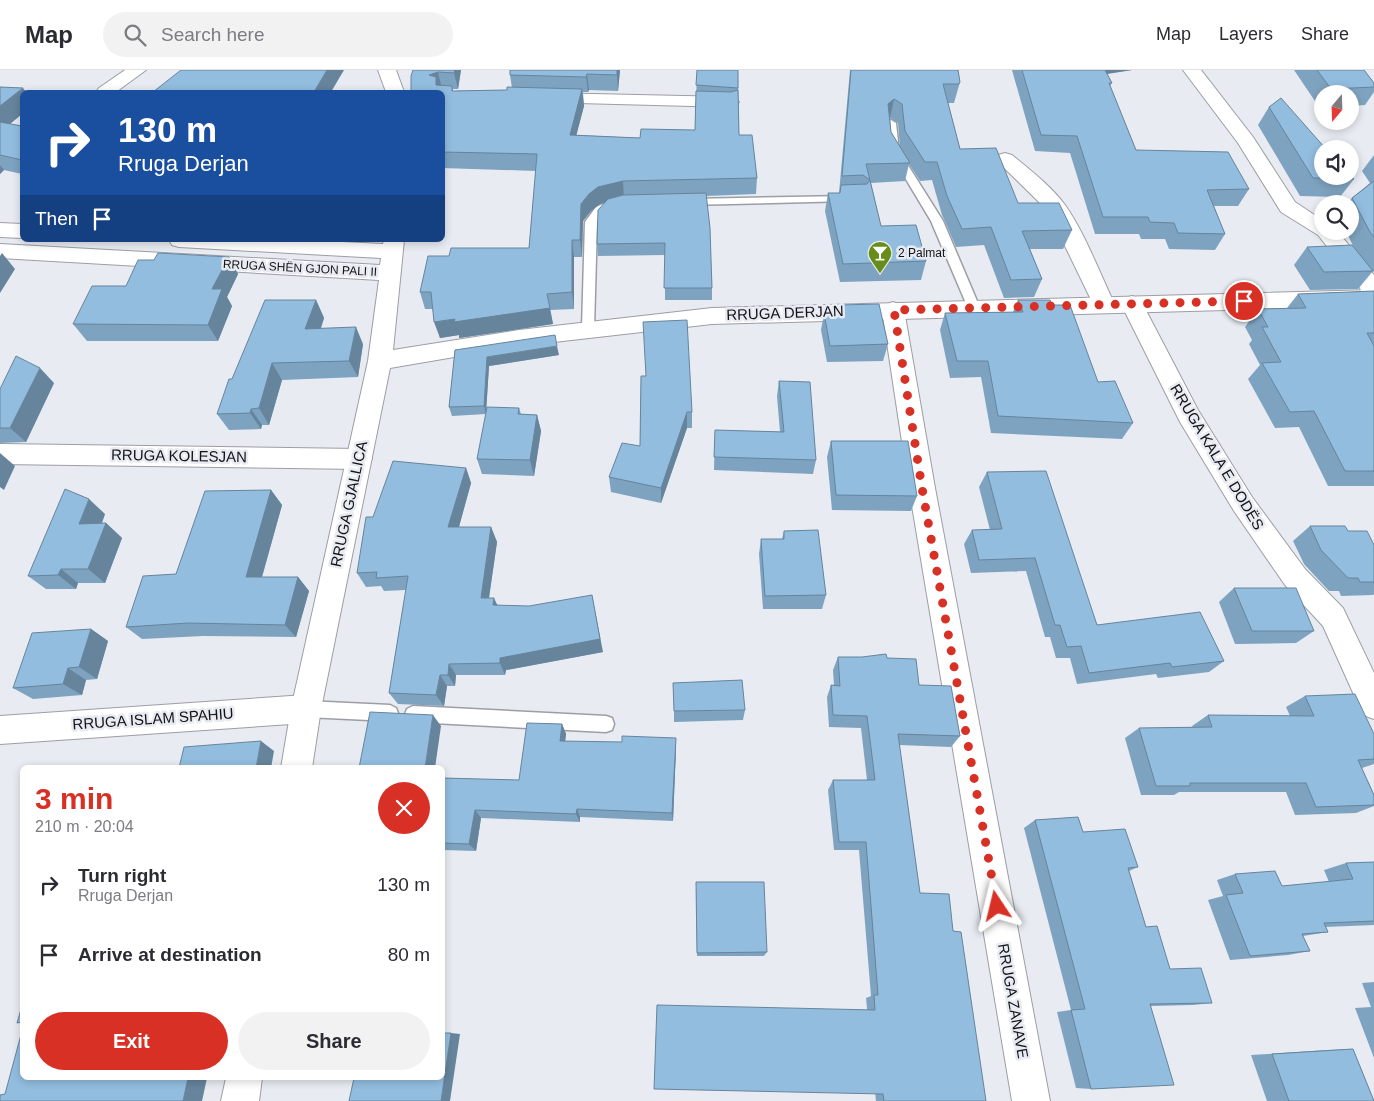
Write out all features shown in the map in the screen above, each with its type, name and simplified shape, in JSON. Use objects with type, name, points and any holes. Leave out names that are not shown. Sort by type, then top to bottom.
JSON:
[{"type":"street","points":[[108,90],[137,70]]},
{"type":"street","points":[[388,70],[394,90]]},
{"type":"street","points":[[1192,70],[1246,141],[1288,207],[1314,224]]},
{"type":"street","points":[[529,97],[730,102]]},
{"type":"street","points":[[1005,159],[1038,188],[1057,208],[1080,250],[1104,305]]},
{"type":"street","points":[[0,230],[20,231]]},
{"type":"street","points":[[1334,240],[1370,286],[1374,298]]},
{"type":"street","name":"RRUGA SHËN GJON PALI II","points":[[207,242],[392,255]]},
{"type":"street","name":"RRUGA SHËN GJON PALI II","points":[[0,251],[392,255]]},
{"type":"street","name":"RRUGA GJALLICA","points":[[297,765],[306,709],[380,361],[392,255]]},
{"type":"street","name":"RRUGA DERJAN","points":[[380,361],[588,328],[712,316],[1374,298]]},
{"type":"street","name":"RRUGA KALA E DODËS","points":[[1132,304],[1189,415],[1243,504],[1295,577],[1334,617],[1374,705]]},
{"type":"street","name":"RRUGA ZANAVE","points":[[894,310],[922,488],[1031,1101]]},
{"type":"street","name":"RRUGA KOLESJAN","points":[[0,454],[359,459]]},
{"type":"street","name":"RRUGA ISLAM SPAHIU","points":[[0,730],[306,709]]},
{"type":"street","points":[[240,1101],[244,1080]]},
{"type":"lane","points":[[891,123],[894,152],[937,222],[974,308]]},
{"type":"lane","points":[[673,202],[859,199]]},
{"type":"lane","points":[[588,328],[591,222],[595,213],[606,206],[624,203]]},
{"type":"lane","points":[[306,709],[606,724]]},
{"type":"building","points":[[181,70],[327,70],[315,90],[156,90]]},
{"type":"building","points":[[413,70],[455,70],[454,73],[438,72],[429,75],[436,77],[436,85],[452,86],[452,91],[507,90],[507,87],[582,89],[570,135],[640,138],[641,129],[695,130],[696,91],[731,92],[738,90],[739,135],[752,135],[757,178],[623,181],[598,187],[581,204],[580,240],[572,240],[572,292],[547,294],[550,308],[454,322],[455,319],[434,322],[431,292],[420,292],[428,256],[449,256],[451,248],[529,248],[537,154],[445,152],[445,90],[411,90]]},
{"type":"building","points":[[510,70],[617,70],[617,75],[587,74],[586,77],[510,75]]},
{"type":"building","points":[[697,70],[738,70],[738,88],[696,85]]},
{"type":"building","points":[[851,70],[958,70],[959,84],[943,84],[960,149],[996,148],[1018,203],[1059,203],[1072,230],[1022,231],[1042,279],[1011,280],[991,227],[962,229],[947,196],[937,162],[925,162],[905,131],[902,104],[894,99],[888,104],[891,132],[910,163],[866,164],[870,180],[863,175],[842,176]]},
{"type":"building","points":[[1022,70],[1105,70],[1112,83],[1109,83],[1136,150],[1228,152],[1249,189],[1207,190],[1225,234],[1178,233],[1174,223],[1150,222],[1148,217],[1103,217],[1077,136],[1041,135]]},
{"type":"building","points":[[1317,70],[1364,70],[1374,83],[1374,87],[1359,88],[1359,85],[1328,85]]},
{"type":"building","points":[[0,87],[23,88],[20,90],[0,106]]},
{"type":"building","points":[[1281,98],[1318,140],[1314,140],[1314,178],[1313,178],[1269,107]]},
{"type":"building","points":[[0,122],[20,126],[20,160],[0,155]]},
{"type":"building","points":[[870,180],[881,226],[916,225],[926,261],[843,264],[828,193],[840,193],[841,185],[867,184]]},
{"type":"building","points":[[1374,181],[1374,237],[1359,211],[1359,195],[1356,195]]},
{"type":"building","points":[[706,193],[710,228],[712,288],[664,288],[665,243],[597,244],[598,210],[608,199],[623,195]]},
{"type":"building","points":[[1352,245],[1373,271],[1324,272],[1307,247]]},
{"type":"building","points":[[158,253],[229,257],[212,289],[222,289],[208,325],[73,324],[92,286],[126,286],[138,260],[154,260]]},
{"type":"building","points":[[1374,291],[1374,333],[1367,333],[1374,346],[1374,471],[1345,471],[1314,411],[1290,412],[1262,363],[1281,362],[1262,327],[1268,327],[1258,309],[1306,308],[1298,294]]},
{"type":"building","points":[[265,300],[316,300],[305,329],[356,327],[349,361],[272,363],[259,408],[251,409],[250,413],[217,414],[229,379],[232,379]]},
{"type":"building","points":[[1018,300],[1050,300],[1052,305],[1070,305],[1098,382],[1115,381],[1133,423],[998,416],[988,361],[957,361],[945,313],[1023,312]]},
{"type":"building","points":[[879,304],[888,344],[830,346],[824,313],[842,312],[840,305]]},
{"type":"building","points":[[687,320],[692,412],[687,412],[661,488],[609,477],[622,443],[640,446],[641,376],[646,376],[643,322]]},
{"type":"building","points":[[555,335],[557,346],[487,357],[484,406],[449,407],[455,350]]},
{"type":"building","points":[[16,356],[40,368],[10,428],[0,428],[0,389]]},
{"type":"building","points":[[779,381],[810,382],[816,460],[714,457],[715,430],[784,432]]},
{"type":"building","points":[[487,407],[519,408],[518,414],[537,415],[530,460],[477,459]]},
{"type":"building","points":[[831,441],[908,441],[917,496],[836,495]]},
{"type":"building","points":[[393,461],[466,468],[448,527],[491,527],[481,598],[494,598],[493,605],[529,606],[592,595],[600,639],[500,658],[500,663],[449,664],[448,675],[440,675],[436,695],[389,693],[408,576],[376,578],[377,572],[357,573],[366,517],[373,517]]},
{"type":"building","points":[[1046,471],[1097,625],[1200,612],[1224,661],[1172,667],[1170,663],[1089,673],[1081,646],[1067,647],[1060,625],[1055,625],[1035,558],[979,560],[972,530],[1002,529],[987,472]]},
{"type":"building","points":[[65,489],[89,499],[79,524],[106,523],[88,569],[61,569],[58,575],[28,576]]},
{"type":"building","points":[[271,490],[246,577],[298,577],[285,625],[188,623],[126,627],[143,576],[176,574],[205,491]]},
{"type":"building","points":[[1310,526],[1345,526],[1348,531],[1367,531],[1374,545],[1374,582],[1360,582],[1358,578],[1348,578],[1321,550]]},
{"type":"building","points":[[818,530],[826,595],[765,596],[761,539],[784,539],[784,531]]},
{"type":"building","points":[[1234,588],[1296,588],[1314,631],[1252,631]]},
{"type":"building","points":[[91,629],[79,667],[68,668],[63,684],[13,688],[32,633]]},
{"type":"building","points":[[886,654],[887,658],[916,659],[919,685],[951,686],[960,736],[898,734],[920,893],[949,894],[953,931],[961,932],[986,1101],[884,1101],[883,1094],[654,1089],[657,1005],[875,1010],[874,995],[878,995],[866,842],[839,842],[833,780],[875,780],[867,716],[833,715],[831,685],[840,686],[838,657]]},
{"type":"building","points":[[742,680],[745,710],[674,711],[673,683]]},
{"type":"building","points":[[1355,694],[1374,734],[1374,759],[1358,760],[1374,795],[1374,805],[1316,807],[1306,783],[1190,783],[1190,786],[1156,786],[1139,728],[1212,727],[1208,715],[1314,716],[1305,696]]},
{"type":"building","points":[[370,712],[433,715],[425,765],[360,765]]},
{"type":"building","points":[[527,723],[562,724],[560,741],[622,742],[622,736],[676,738],[672,813],[577,809],[576,814],[475,810],[469,844],[445,843],[445,778],[519,780]]},
{"type":"building","points":[[261,741],[257,765],[180,765],[184,747]]},
{"type":"building","points":[[1078,817],[1083,832],[1125,829],[1138,867],[1128,868],[1146,927],[1157,926],[1170,969],[1201,968],[1212,1003],[1150,1004],[1174,1085],[1091,1089],[1071,1010],[1085,1009],[1035,820]]},
{"type":"building","points":[[1374,862],[1374,921],[1324,923],[1328,932],[1302,934],[1310,951],[1250,956],[1226,895],[1243,893],[1235,874],[1275,871],[1282,886],[1353,879],[1346,863]]},
{"type":"building","points":[[696,882],[764,882],[767,952],[697,953]]},
{"type":"building","points":[[445,1033],[451,1033],[445,1074]]},
{"type":"building","points":[[20,1038],[20,1080],[188,1080],[183,1101],[0,1101],[0,1095],[5,1094]]},
{"type":"building","points":[[1353,1049],[1374,1101],[1289,1101],[1272,1054]]},
{"type":"building","points":[[354,1080],[444,1080],[441,1101],[349,1101]]},
{"type":"place","name":"2 Palmat","points":[[880,274]]},
{"type":"route","points":[[997,906],[922,488],[894,310],[1244,301]]}]
